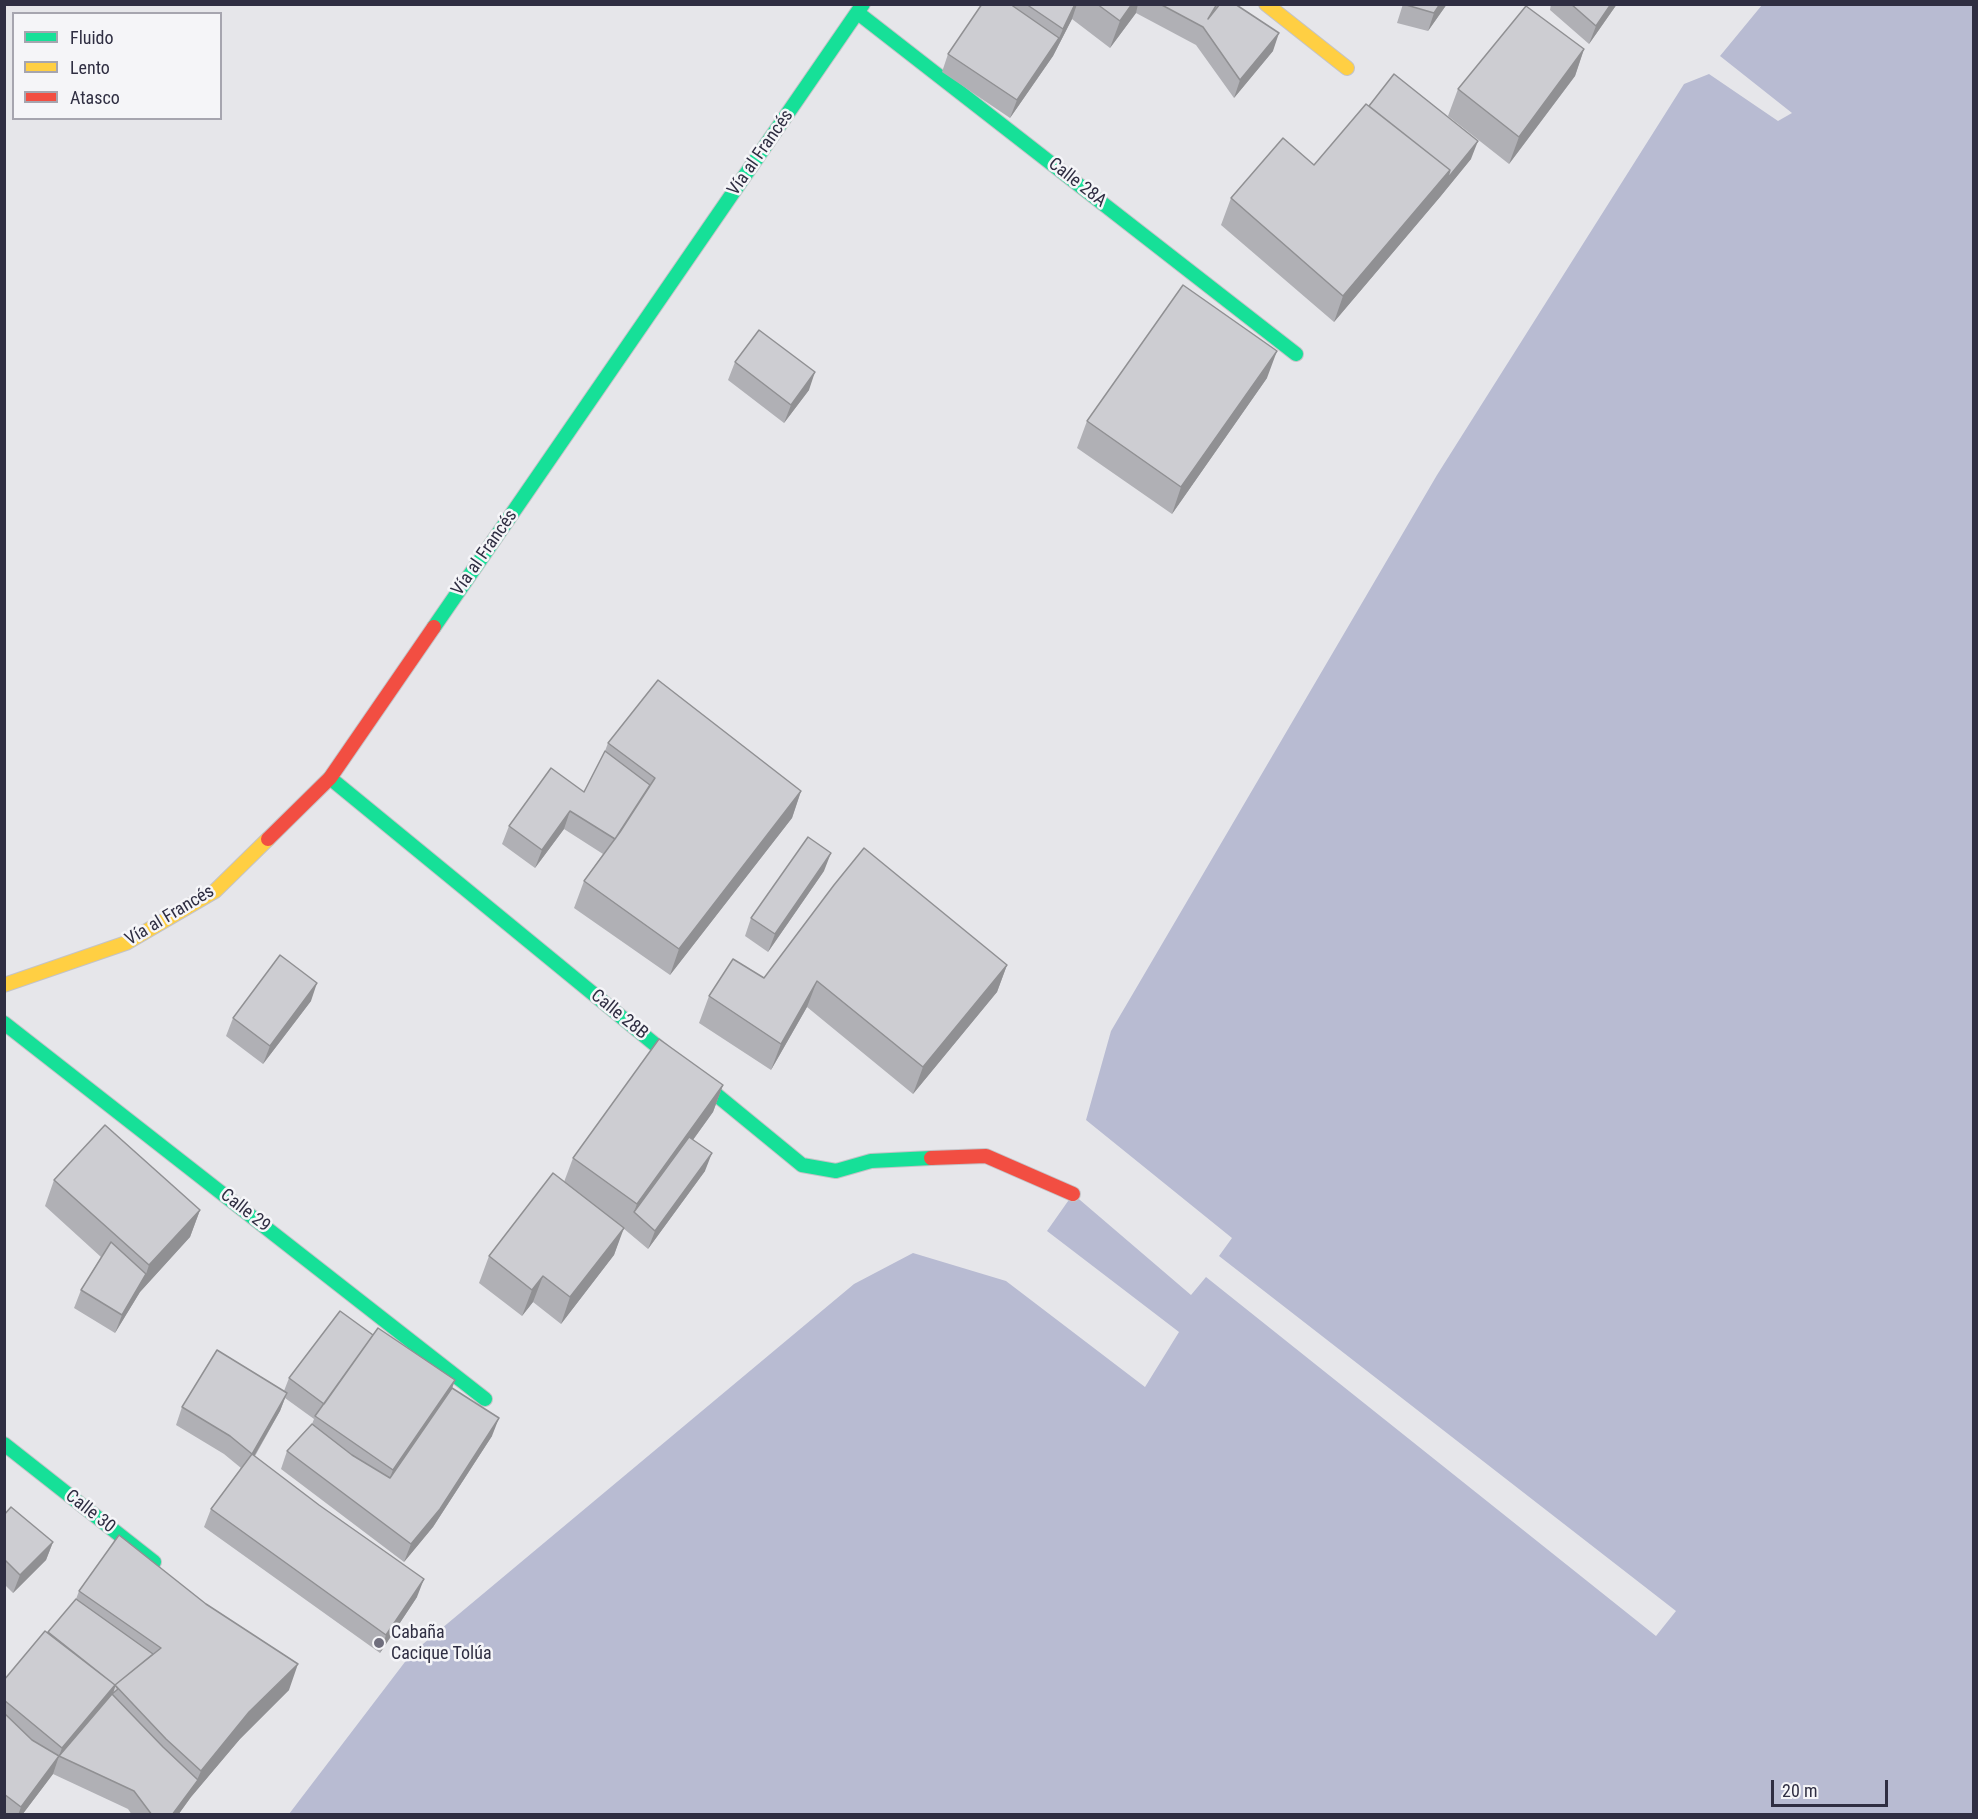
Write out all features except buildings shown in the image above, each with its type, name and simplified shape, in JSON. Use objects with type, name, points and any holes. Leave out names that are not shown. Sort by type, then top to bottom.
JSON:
[{"type":"street","points":[[1266,4],[1347,68]]},
{"type":"street","name":"Calle 28A","points":[[861,8],[1296,354]]},
{"type":"street","name":"Vía al Francés","points":[[4,985],[126,943],[215,891],[330,777],[861,8]]},
{"type":"street","name":"Calle 28B","points":[[330,777],[802,1165],[836,1171],[871,1161],[986,1156],[1073,1194]]},
{"type":"street","name":"Calle 29","points":[[4,1023],[485,1399]]},
{"type":"street","name":"Calle 30","points":[[4,1444],[168,1574]]},
{"type":"water","points":[[1762,5],[1973,5],[1973,1814],[289,1814],[411,1654],[854,1284],[913,1253],[1006,1281],[1145,1387],[1179,1332],[1047,1231],[1073,1194],[1191,1295],[1206,1277],[1656,1636],[1676,1611],[1219,1256],[1232,1238],[1086,1120],[1111,1031],[1437,475],[1684,84],[1709,74],[1778,121],[1792,113],[1720,56]]},
{"type":"traffic: fast","points":[[434,627],[863,4]]},
{"type":"traffic: fast","points":[[858,13],[1296,354]]},
{"type":"traffic: fast","points":[[330,778],[802,1165],[836,1171],[871,1161],[931,1158]]},
{"type":"traffic: fast","points":[[4,1023],[485,1399]]},
{"type":"traffic: fast","points":[[4,1444],[154,1562]]},
{"type":"traffic: slow","points":[[1266,4],[1347,68]]},
{"type":"traffic: slow","points":[[4,985],[126,943],[215,891],[268,839]]},
{"type":"traffic: jam","points":[[268,839],[330,778],[434,627]]},
{"type":"traffic: jam","points":[[931,1158],[986,1156],[1073,1194]]},
{"type":"place","name":"Cabaña Cacique Tolúa","points":[[379,1643]]}]
